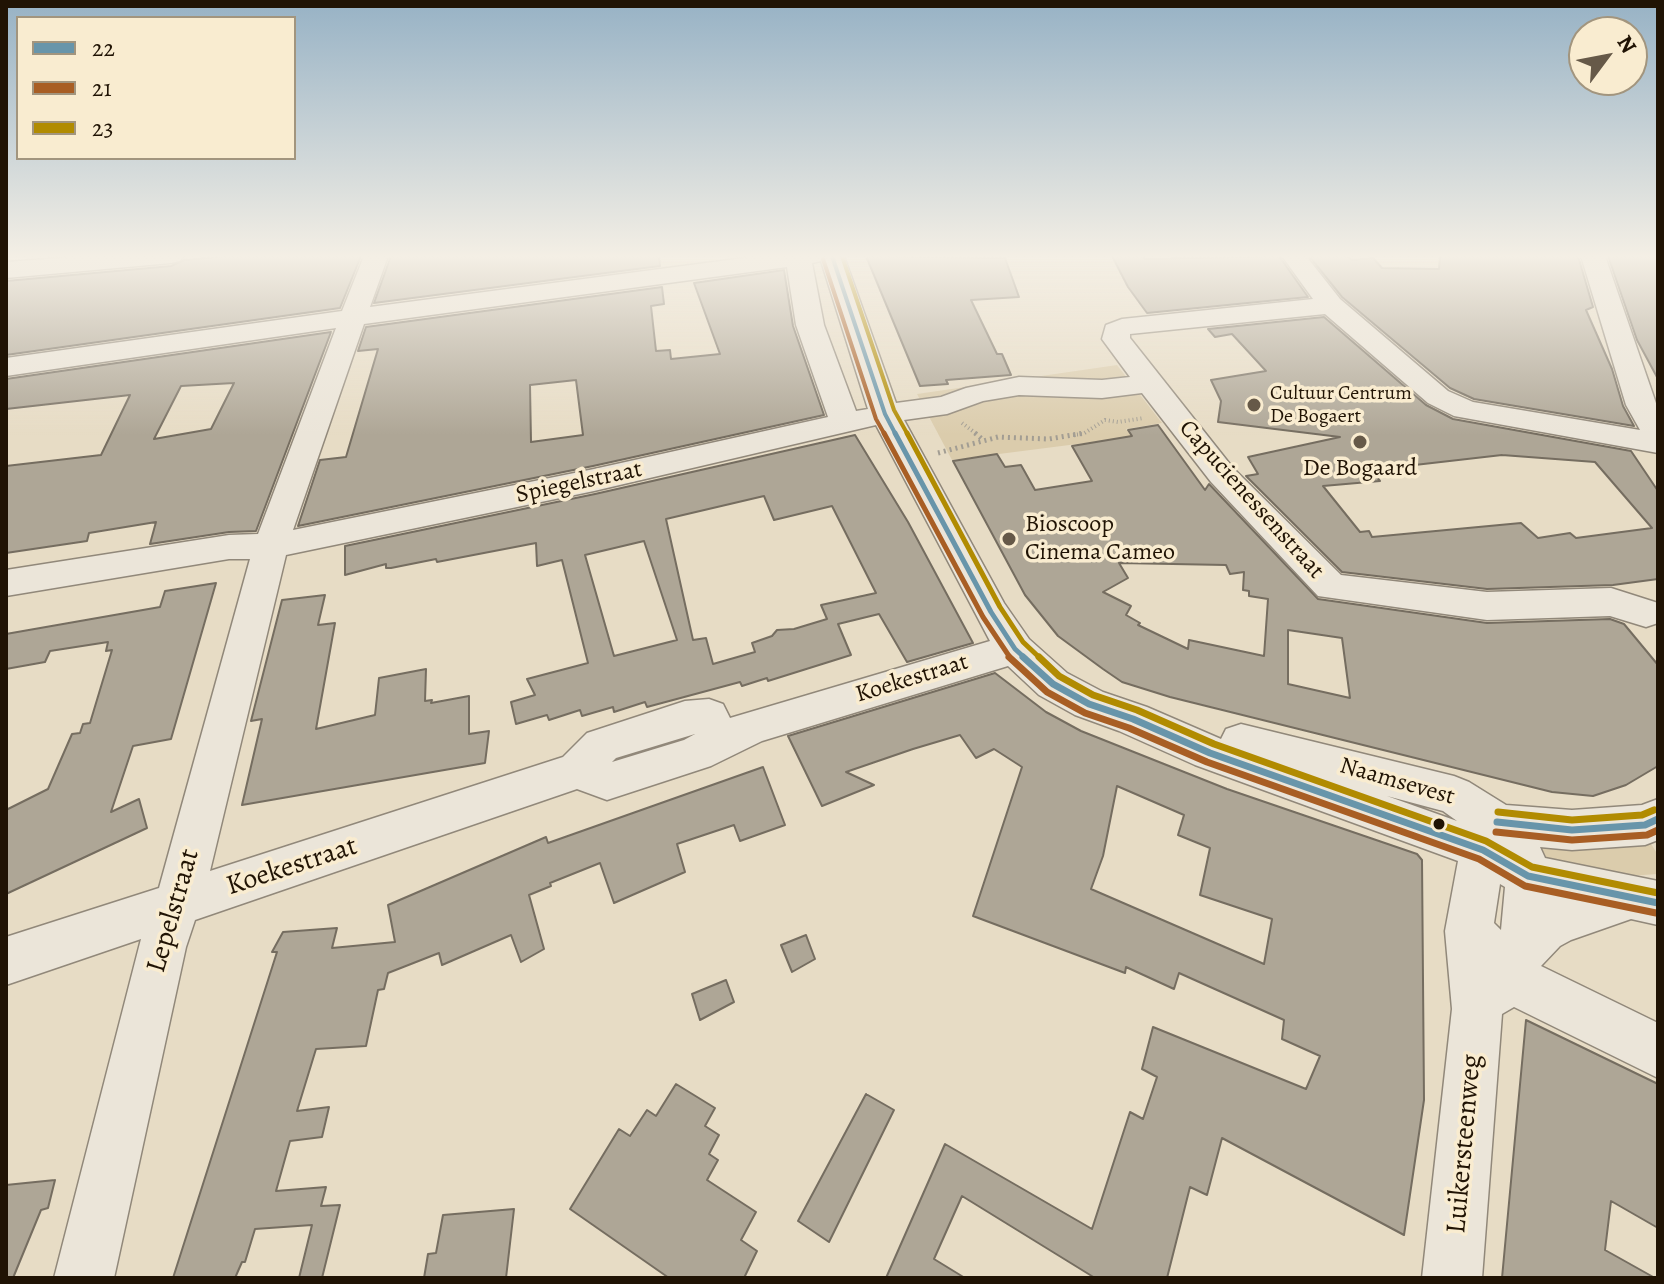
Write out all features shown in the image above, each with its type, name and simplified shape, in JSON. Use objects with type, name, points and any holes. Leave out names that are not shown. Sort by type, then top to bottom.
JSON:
[{"type":"street","points":[[6,367],[363,316]]},
{"type":"street","points":[[808,316],[846,424]]},
{"type":"street","name":"Naamsevest","points":[[852,316],[885,414],[958,555],[1015,649],[1053,684],[1089,704],[1133,719],[1210,753],[1491,837],[1645,825],[1658,819]]},
{"type":"street","name":"Capucienessenstraat","points":[[1227,316],[1122,327],[1116,331],[1116,339],[1222,475],[1331,587],[1487,606],[1611,602],[1654,617]]},
{"type":"street","points":[[1344,316],[1438,397],[1465,410],[1658,443]]},
{"type":"street","points":[[1612,316],[1641,405],[1658,435]]},
{"type":"street","name":"Lepelstraat","points":[[84,1278],[162,947],[177,905],[271,546],[355,317]]},
{"type":"street","points":[[810,325],[855,321]]},
{"type":"street","name":"Spiegelstraat","points":[[271,546],[885,414],[947,405],[976,394],[1019,386],[1102,389],[1149,383]]},
{"type":"street","points":[[6,583],[229,547],[271,546]]},
{"type":"street","name":"Koekestraat","points":[[6,961],[577,771],[602,745],[685,718],[709,716],[718,741],[768,722],[1015,649]]},
{"type":"street","points":[[1491,837],[1469,931],[1502,979],[1620,1030],[1658,1052]]},
{"type":"street","name":"Naamsevest","points":[[1491,837],[1528,876],[1645,900]]},
{"type":"street","name":"Luikersteenweg","points":[[1452,1278],[1502,979],[1528,918],[1528,876]]},
{"type":"street","points":[[1502,979],[1543,930],[1592,908],[1645,900]]},
{"type":"path","points":[[909,457],[952,451],[998,437],[1049,439],[1083,434],[1105,420],[1118,422],[1172,413]]},
{"type":"shaded area","points":[[1117,365],[1162,423],[1126,429],[1132,437],[952,460],[917,394]]},
{"type":"shaded area","points":[[1648,839],[1658,855],[1658,874],[1597,878],[1549,863],[1529,849],[1544,844]]},
{"type":"building","points":[[6,316],[284,316],[6,355]]},
{"type":"building","points":[[448,316],[652,316],[656,351],[670,350],[671,359],[720,354],[706,316],[791,316],[824,415],[298,526],[320,460],[346,457],[378,349],[358,351],[366,327]],"holes":[[[576,380],[583,435],[531,442],[530,385]]]},
{"type":"building","points":[[891,316],[979,316],[1011,375],[946,380],[948,384],[920,386]]},
{"type":"building","points":[[1364,316],[1589,316],[1612,369],[1623,406],[1634,426],[1474,399],[1450,388]]},
{"type":"building","points":[[1629,316],[1658,316],[1658,379],[1637,340]]},
{"type":"building","points":[[1324,317],[1426,405],[1453,419],[1631,451],[1658,491],[1658,579],[1613,585],[1487,589],[1342,572],[1246,476],[1258,474],[1248,457],[1340,437],[1218,422],[1221,401],[1211,380],[1266,371],[1232,334],[1215,337],[1208,329]],"holes":[[[1502,455],[1595,462],[1652,528],[1576,538],[1570,533],[1538,538],[1521,523],[1372,537],[1369,531],[1360,532],[1323,486],[1380,481],[1371,470]]]},
{"type":"building","points":[[331,332],[256,531],[150,544],[156,522],[89,533],[87,541],[6,553],[6,466],[101,455],[130,395],[6,409],[6,379]],"holes":[[[234,383],[211,429],[154,439],[181,386]]]},
{"type":"building","points":[[1158,425],[1205,490],[1209,484],[1318,599],[1487,623],[1610,619],[1624,624],[1658,665],[1658,766],[1626,785],[1593,796],[1552,792],[1170,697],[1122,682],[1058,636],[1025,595],[953,461],[997,454],[1005,467],[1021,465],[1035,490],[1092,481],[1072,446],[1132,436],[1128,430]],"holes":[[[1119,563],[1226,565],[1230,574],[1244,572],[1243,590],[1249,591],[1249,596],[1268,599],[1264,656],[1189,640],[1188,649],[1138,625],[1140,623],[1126,615],[1131,606],[1103,592],[1128,578]],[[1288,630],[1342,638],[1350,698],[1288,684]]]},
{"type":"building","points":[[855,435],[908,522],[973,643],[907,662],[879,614],[838,624],[851,655],[768,681],[767,678],[742,686],[740,682],[647,707],[645,702],[614,712],[613,707],[582,716],[580,710],[549,720],[547,715],[516,724],[511,702],[535,695],[527,679],[588,663],[562,560],[537,566],[536,543],[437,562],[436,559],[391,568],[386,568],[386,564],[345,575],[345,546]],"holes":[[[764,496],[774,520],[832,506],[876,593],[821,605],[827,619],[794,629],[777,630],[772,636],[752,643],[755,652],[713,664],[706,638],[693,640],[666,519]],[[644,541],[677,640],[614,656],[585,555]]]},
{"type":"building","points":[[216,583],[171,739],[133,746],[111,812],[139,799],[147,828],[6,894],[6,810],[48,789],[72,734],[80,733],[83,724],[90,723],[112,650],[106,651],[108,642],[50,651],[45,662],[6,669],[6,634],[160,607],[165,591]]},
{"type":"building","points":[[325,595],[318,625],[335,623],[316,729],[375,715],[379,678],[426,669],[425,701],[432,700],[431,703],[469,696],[469,734],[489,731],[485,763],[242,805],[262,719],[251,721],[282,600]]},
{"type":"building","points":[[995,673],[1046,712],[1081,731],[1227,789],[1417,854],[1422,860],[1424,1100],[1404,1235],[1222,1138],[1207,1195],[1190,1187],[1167,1278],[1095,1278],[962,1196],[934,1259],[965,1278],[886,1278],[945,1144],[1092,1229],[1130,1112],[1143,1119],[1157,1077],[1142,1069],[1153,1027],[1306,1089],[1320,1056],[1282,1039],[1284,1020],[1179,973],[1174,989],[1126,967],[1125,973],[973,916],[1022,767],[994,749],[976,758],[960,735],[913,749],[846,772],[874,785],[822,806],[788,736]],"holes":[[[1117,786],[1184,815],[1178,835],[1210,848],[1200,895],[1272,919],[1264,964],[1091,889],[1103,856]]]},
{"type":"building","points":[[763,767],[785,825],[740,841],[734,825],[677,844],[685,872],[614,903],[600,863],[550,883],[551,886],[529,895],[544,949],[521,962],[511,935],[442,965],[439,953],[388,973],[384,989],[378,990],[366,1046],[316,1049],[297,1111],[329,1107],[322,1137],[290,1141],[276,1191],[326,1187],[321,1206],[340,1205],[322,1278],[299,1278],[312,1225],[255,1229],[245,1262],[242,1262],[235,1278],[173,1278],[277,952],[272,952],[283,932],[337,928],[332,948],[395,942],[388,905],[546,837],[548,843]]},
{"type":"building","points":[[806,935],[815,959],[792,972],[781,945]]},
{"type":"building","points":[[726,980],[734,1002],[700,1020],[692,994]]},
{"type":"building","points":[[1526,1020],[1658,1084],[1658,1228],[1611,1201],[1605,1250],[1655,1278],[1502,1278]]},
{"type":"building","points":[[676,1084],[715,1108],[705,1126],[719,1135],[709,1154],[718,1160],[707,1180],[756,1212],[741,1240],[757,1251],[744,1278],[669,1278],[570,1209],[619,1129],[630,1136],[647,1110],[656,1116]]},
{"type":"building","points":[[866,1094],[894,1110],[829,1242],[798,1221]]},
{"type":"building","points":[[55,1180],[48,1208],[41,1210],[13,1278],[6,1278],[6,1185]]},
{"type":"building","points":[[514,1209],[506,1278],[424,1278],[428,1254],[436,1253],[443,1215]]},
{"type":"transit line","name":"21","points":[[842,316],[876,419],[983,617],[1008,656],[1047,692],[1085,713],[1129,728],[1207,762],[1479,859],[1525,886],[1656,913]]},
{"type":"transit line","name":"22","points":[[852,316],[885,414],[991,612],[1015,649],[1053,684],[1089,704],[1133,719],[1210,753],[1483,850],[1528,876],[1658,903]]},
{"type":"transit line","name":"23","points":[[862,316],[894,410],[1000,607],[1023,642],[1059,676],[1093,695],[1137,710],[1214,744],[1486,841],[1532,867],[1658,893]]},
{"type":"transit line","name":"23","points":[[1498,812],[1572,820],[1642,815],[1654,810]]},
{"type":"transit line","name":"22","points":[[1497,822],[1572,830],[1645,825],[1658,819]]},
{"type":"transit line","name":"21","points":[[1496,832],[1572,840],[1647,835],[1658,830]]},
{"type":"place","name":"Cultuur Centrum De Bogaert","points":[[1254,405]]},
{"type":"place","name":"De Bogaard","points":[[1360,442]]},
{"type":"place","name":"Bioscoop Cinema Cameo","points":[[1009,539]]}]
